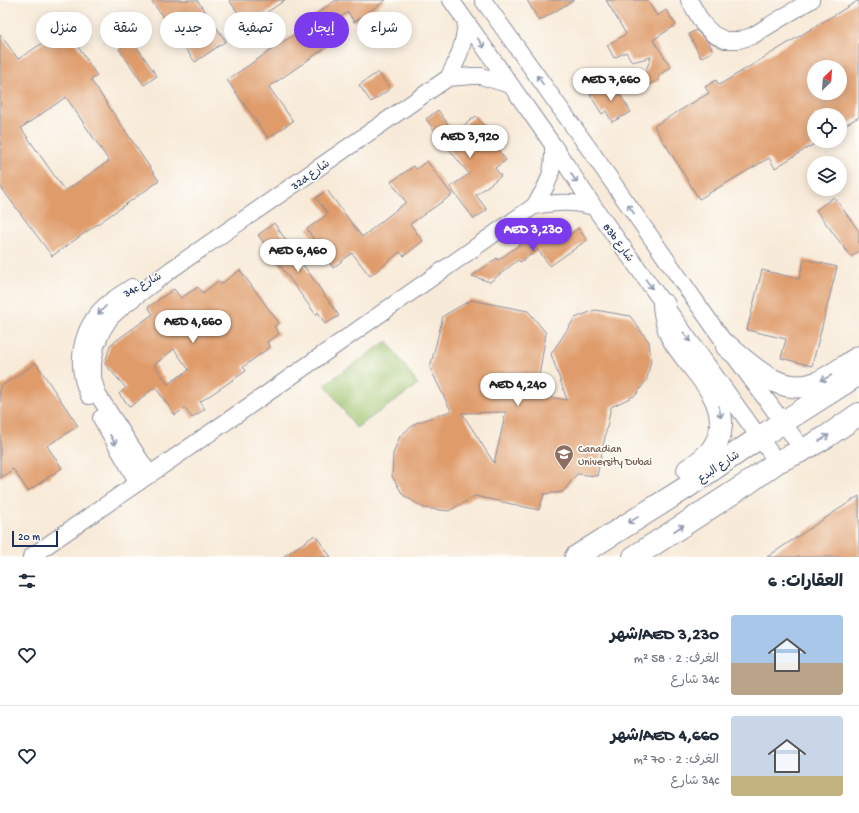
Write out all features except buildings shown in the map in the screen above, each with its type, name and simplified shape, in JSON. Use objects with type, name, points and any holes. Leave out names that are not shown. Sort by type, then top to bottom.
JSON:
[{"type":"main road","points":[[659,504],[664,491],[679,475],[703,460],[712,452],[718,442],[721,431],[722,417],[719,404],[712,392],[672,337],[665,318],[664,305]]},
{"type":"main road","points":[[727,346],[758,372],[773,382],[792,386],[818,382],[859,357]]},
{"type":"main road","name":"شارع البدع","points":[[576,557],[687,487],[760,437],[783,424],[859,374]]},
{"type":"main road","points":[[634,557],[748,483],[777,462],[804,450],[859,414]]},
{"type":"street","name":"83b شارع","points":[[451,0],[553,145],[594,207],[777,462]]},
{"type":"street","points":[[483,0],[727,346],[783,424],[804,450]]},
{"type":"street","points":[[689,0],[703,24],[713,34],[725,40],[739,40],[752,36],[811,0]]},
{"type":"street","name":"32d شارع","points":[[172,269],[448,78],[463,47],[466,22]]},
{"type":"street","name":"32d شارع","points":[[448,78],[481,76],[510,84]]},
{"type":"street","points":[[31,556],[144,479],[534,206],[550,179],[554,162],[553,145]]},
{"type":"street","points":[[534,206],[563,202],[578,203],[594,207]]},
{"type":"street","name":"34c شارع","points":[[144,479],[88,394],[83,383],[80,359],[85,335],[98,314],[106,305],[152,277],[172,269]]},
{"type":"green space","points":[[387,341],[418,385],[356,428],[325,384]]},
{"type":"place","name":"Canadian University Dubai","points":[[564,471]]}]
